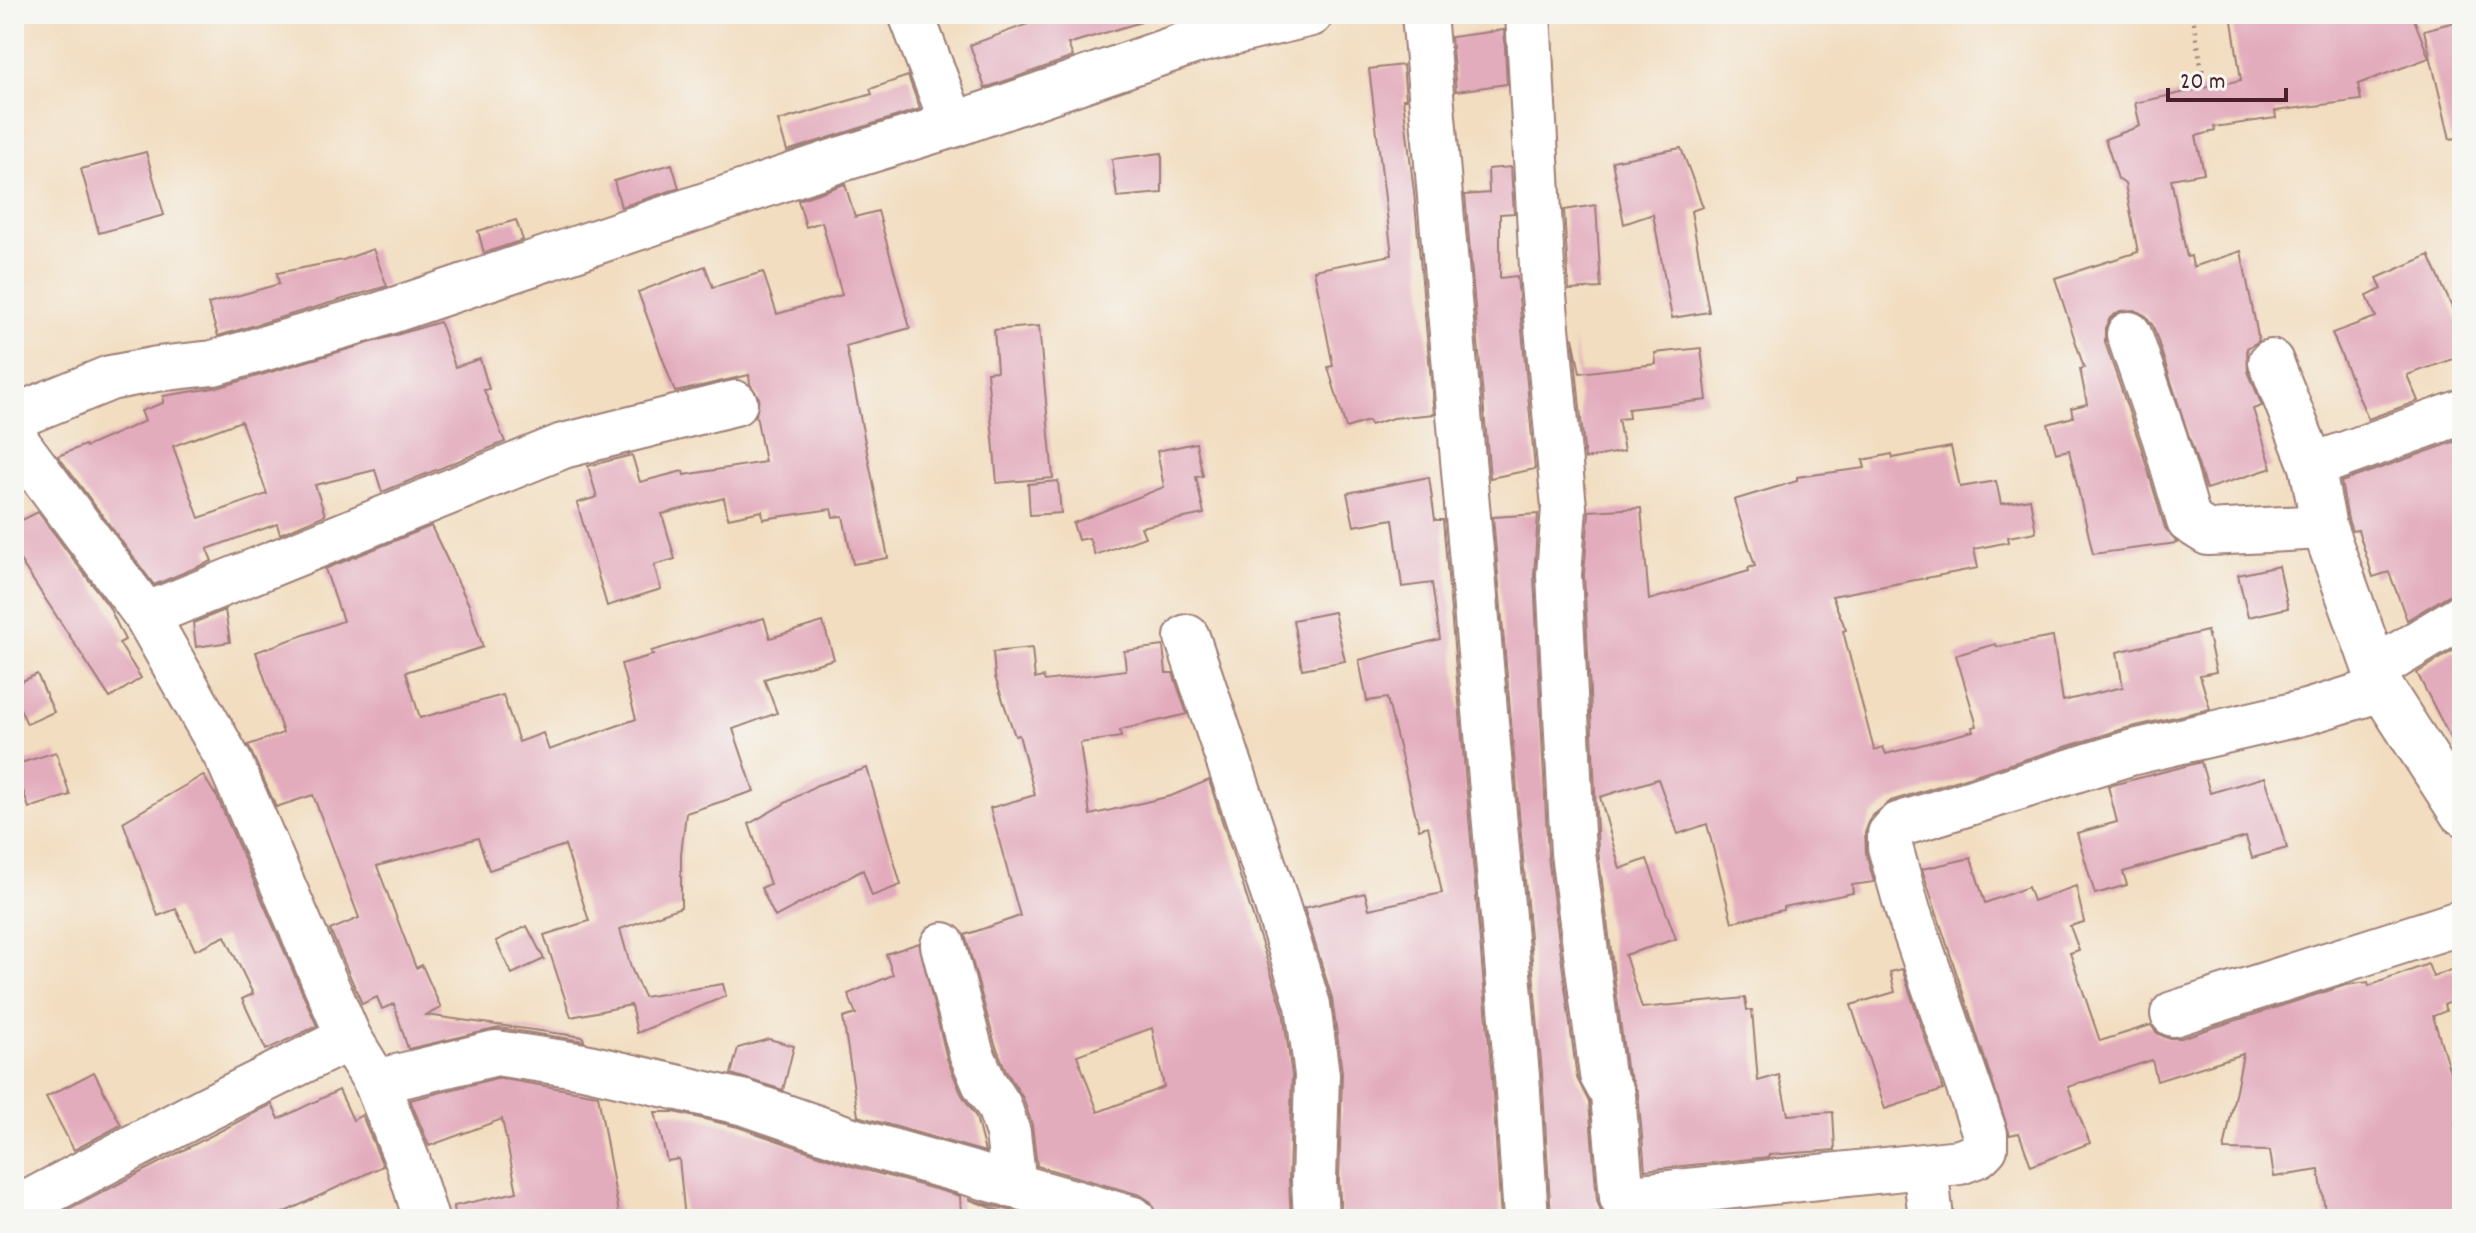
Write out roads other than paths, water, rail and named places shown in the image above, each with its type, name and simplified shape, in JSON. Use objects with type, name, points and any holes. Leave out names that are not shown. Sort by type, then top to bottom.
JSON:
[{"type":"street","points":[[911,14],[953,125]]},
{"type":"street","points":[[426,1219],[408,1162],[376,1082],[349,1038],[230,763],[146,615],[15,436],[110,378],[213,363],[376,316],[1193,42],[1311,14]]},
{"type":"street","points":[[1424,14],[1517,1076],[1526,1219]]},
{"type":"street","points":[[1528,14],[1543,285],[1564,507],[1559,575],[1573,853],[1602,1075],[1613,1095],[1622,1198],[1960,1162],[1978,1155],[1985,1148],[1985,1134],[1890,847],[1890,834],[1898,825],[2130,753],[2306,712],[2379,679],[2462,616]]},
{"type":"street","points":[[2129,334],[2189,521],[2208,533],[2324,527]]},
{"type":"street","points":[[2271,362],[2312,466],[2324,527],[2379,679],[2462,813]]},
{"type":"street","points":[[146,615],[563,446],[735,403]]},
{"type":"street","points":[[2312,466],[2462,412]]},
{"type":"street","points":[[1187,637],[1308,1005],[1317,1075],[1316,1219]]},
{"type":"street","points":[[2173,1014],[2462,922]]},
{"type":"street","points":[[943,945],[971,1052],[984,1083],[999,1106],[1008,1133],[1014,1186]]},
{"type":"street","points":[[14,1210],[349,1038]]},
{"type":"street","points":[[376,1082],[496,1053],[584,1066],[745,1103],[855,1141],[1133,1219]]},
{"type":"street","points":[[1925,1166],[1931,1219]]}]
